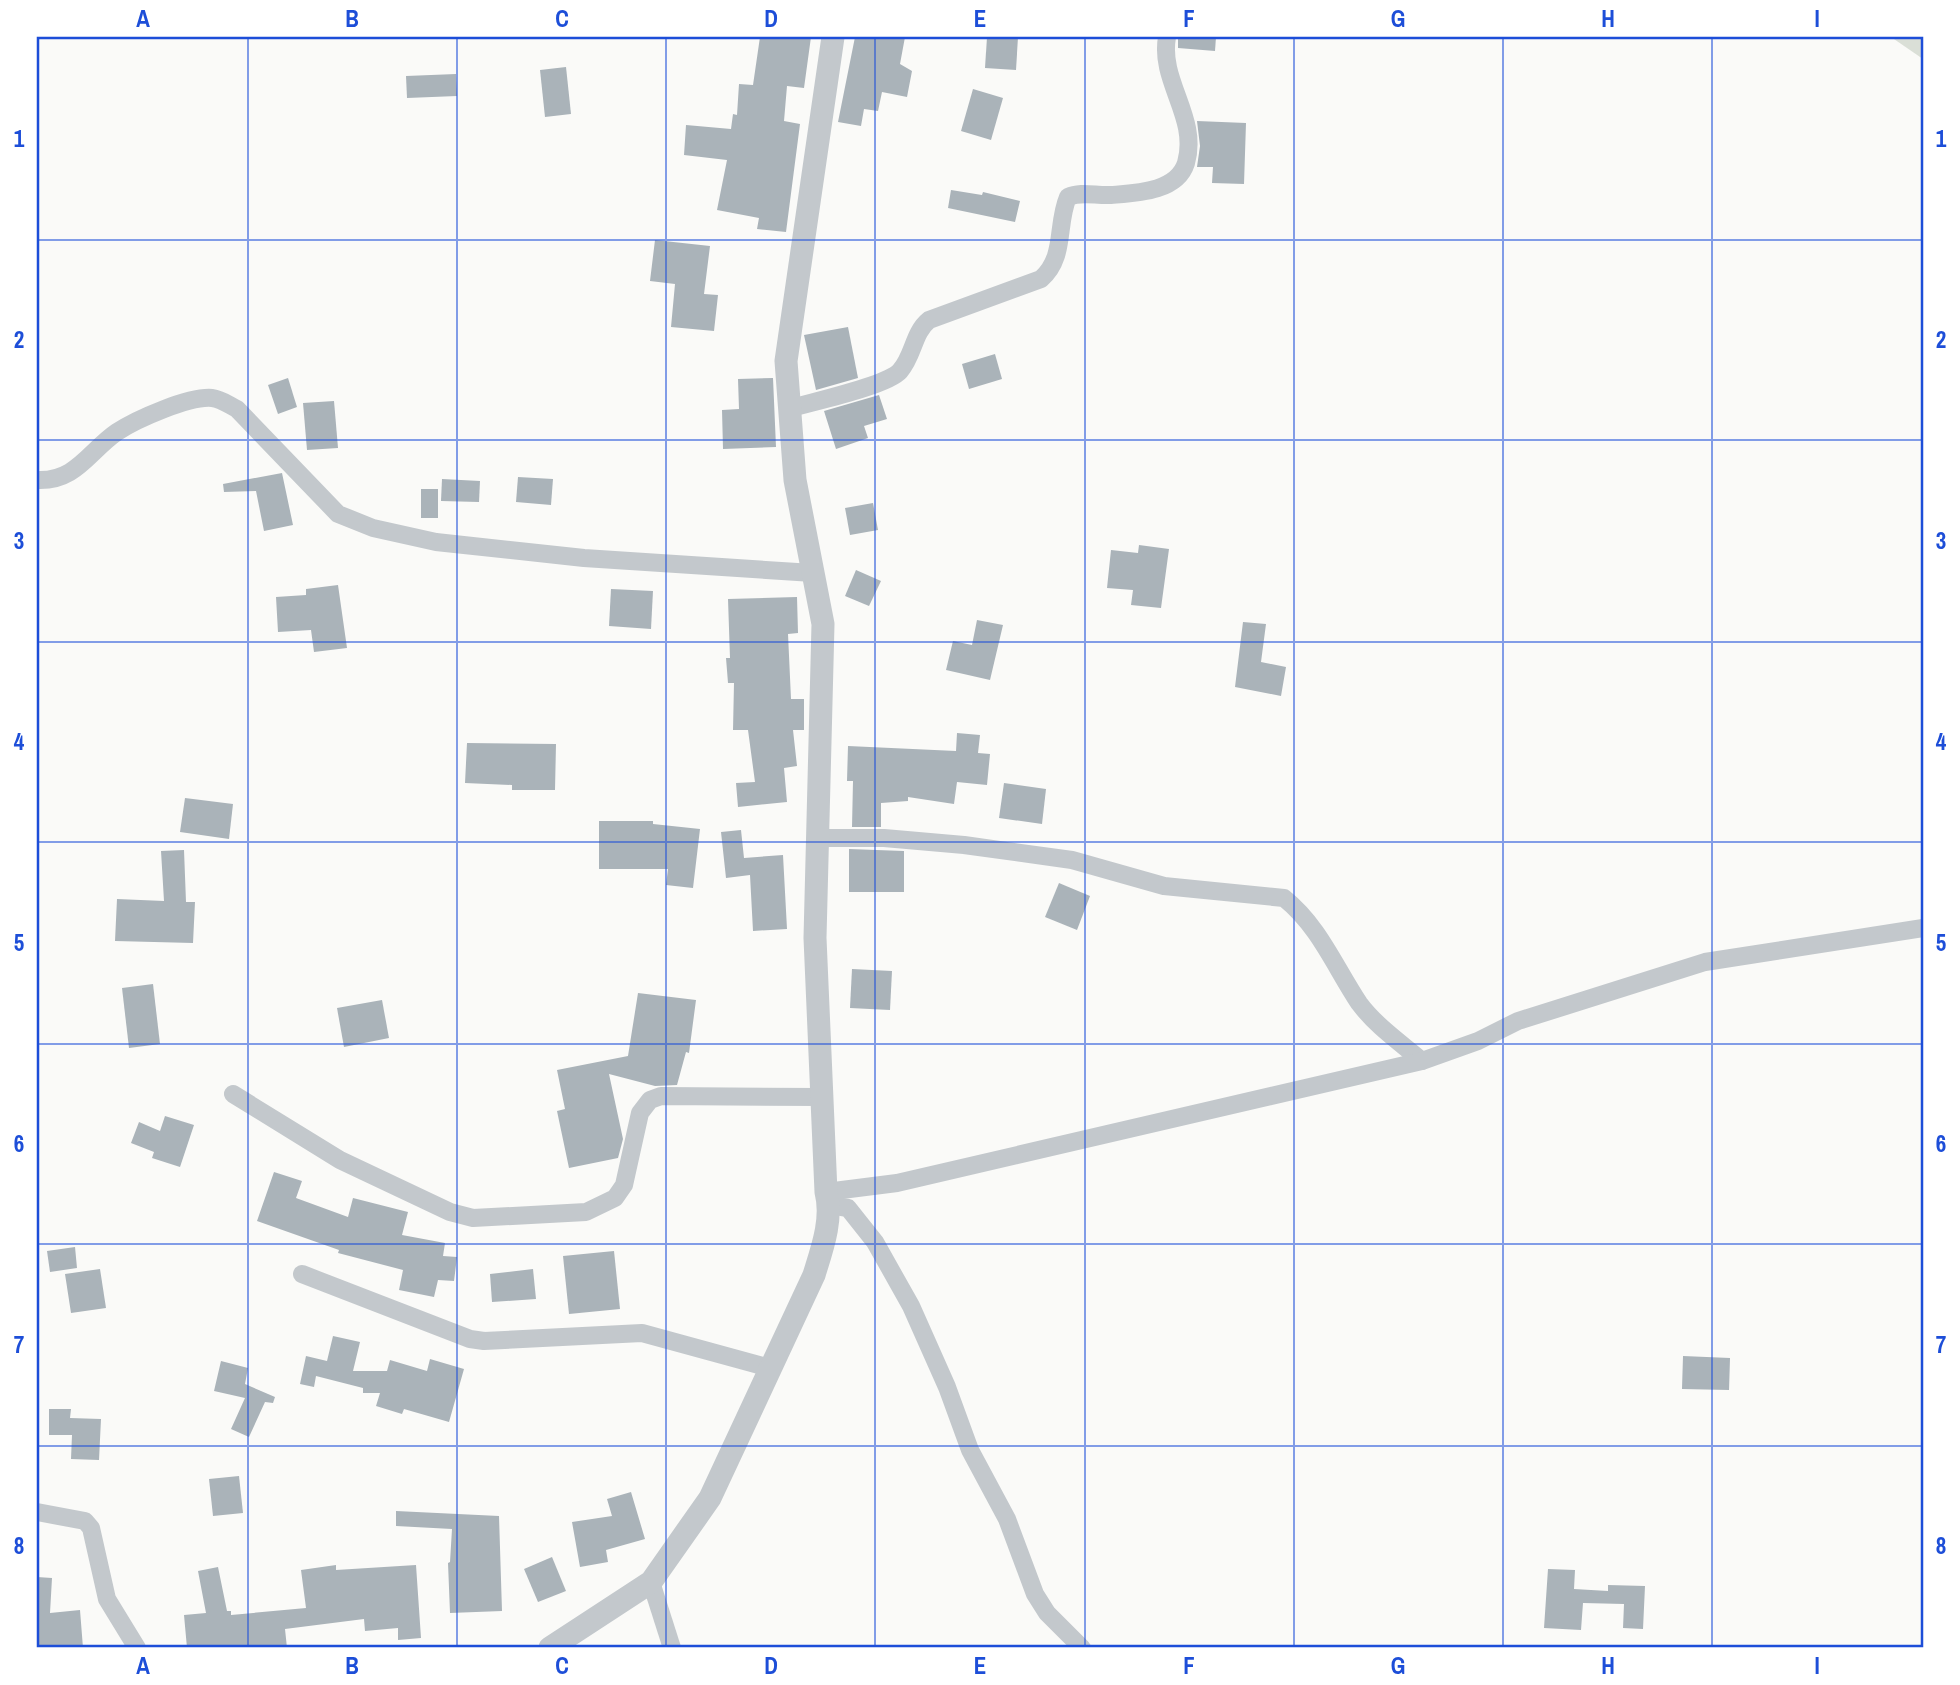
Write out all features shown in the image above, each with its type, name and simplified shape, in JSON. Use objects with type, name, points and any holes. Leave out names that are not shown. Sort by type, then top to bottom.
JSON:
[{"type":"street","points":[[550,1648],[651,1582],[710,1498],[814,1275],[823,1245],[827,1198],[816,938],[824,624],[794,480],[786,360],[833,37]]},
{"type":"street","points":[[788,409],[894,377],[912,354],[920,327],[929,320],[1041,279],[1052,270],[1057,257],[1068,197],[1076,194],[1110,195],[1161,187],[1176,180],[1187,160],[1186,132],[1183,107],[1169,81],[1165,64],[1167,37]]},
{"type":"street","points":[[37,480],[63,476],[82,466],[117,432],[192,399],[215,398],[237,409],[338,514],[373,528],[436,542],[584,558],[813,573]]},
{"type":"street","points":[[818,838],[884,838],[964,845],[1072,860],[1164,886],[1284,898],[1297,908],[1326,945],[1360,1004],[1377,1023],[1422,1061]]},
{"type":"street","points":[[827,1198],[1422,1061],[1478,1041],[1518,1021],[1705,962],[1923,928]]},
{"type":"street","points":[[233,1094],[340,1160],[450,1212],[473,1217],[586,1212],[615,1198],[624,1185],[640,1114],[650,1100],[661,1096],[745,1094],[821,1097]]},
{"type":"street","points":[[827,1198],[848,1208],[875,1242],[916,1318],[947,1387],[970,1450],[1007,1519],[1035,1594],[1047,1613],[1082,1648]]},
{"type":"street","points":[[302,1274],[470,1339],[485,1341],[642,1333],[770,1368]]},
{"type":"street","points":[[37,1512],[85,1521],[91,1528],[107,1600],[137,1648]]},
{"type":"street","points":[[651,1582],[672,1648]]},
{"type":"shaded area","points":[[1891,37],[1923,37],[1923,59]]},
{"type":"building","points":[[760,37],[811,37],[804,88],[787,86],[784,121],[800,124],[786,232],[757,229],[759,218],[717,210],[727,160],[684,155],[686,125],[731,129],[733,114],[737,115],[739,84],[753,85]]},
{"type":"building","points":[[855,37],[905,37],[900,64],[912,71],[907,97],[882,92],[878,111],[864,109],[861,126],[838,122]]},
{"type":"building","points":[[987,37],[1018,37],[1016,70],[985,68]]},
{"type":"building","points":[[1178,37],[1216,37],[1215,51],[1178,48]]},
{"type":"building","points":[[566,67],[571,114],[545,117],[540,70]]},
{"type":"building","points":[[456,74],[457,96],[407,98],[406,76]]},
{"type":"building","points":[[973,89],[1003,98],[991,140],[961,131]]},
{"type":"building","points":[[1197,121],[1246,123],[1244,184],[1212,183],[1213,167],[1197,167],[1200,146]]},
{"type":"building","points":[[951,190],[982,195],[983,192],[1020,201],[1015,222],[948,208]]},
{"type":"building","points":[[655,240],[710,246],[704,294],[718,295],[714,331],[671,327],[675,284],[650,281]]},
{"type":"building","points":[[848,327],[858,378],[816,390],[804,335]]},
{"type":"building","points":[[995,354],[1002,379],[969,389],[962,364]]},
{"type":"building","points":[[288,378],[297,407],[278,414],[268,385]]},
{"type":"building","points":[[773,378],[776,447],[723,449],[722,410],[739,409],[738,379]]},
{"type":"building","points":[[879,395],[887,419],[864,426],[868,438],[836,449],[824,411]]},
{"type":"building","points":[[334,401],[338,448],[307,450],[303,403]]},
{"type":"building","points":[[282,473],[293,525],[264,531],[256,491],[224,492],[223,484]]},
{"type":"building","points":[[518,477],[553,479],[551,505],[516,502]]},
{"type":"building","points":[[442,479],[480,481],[479,502],[441,501]]},
{"type":"building","points":[[421,489],[438,489],[438,518],[421,518]]},
{"type":"building","points":[[873,503],[878,530],[850,535],[845,508]]},
{"type":"building","points":[[1139,545],[1169,549],[1161,608],[1131,605],[1133,590],[1107,588],[1111,550],[1138,553]]},
{"type":"building","points":[[856,570],[881,581],[869,606],[845,596]]},
{"type":"building","points":[[338,585],[347,648],[314,652],[311,630],[278,632],[276,597],[306,595],[306,589]]},
{"type":"building","points":[[611,589],[653,591],[651,629],[609,626]]},
{"type":"building","points":[[797,597],[798,633],[788,634],[791,699],[804,699],[804,730],[793,730],[797,766],[784,768],[787,802],[738,807],[736,783],[755,782],[748,730],[733,730],[734,683],[728,683],[726,658],[730,658],[728,599]]},
{"type":"building","points":[[977,620],[1003,625],[990,680],[946,670],[953,641],[972,645]]},
{"type":"building","points":[[1243,622],[1266,624],[1261,662],[1286,667],[1281,696],[1235,687]]},
{"type":"building","points":[[957,733],[980,735],[978,753],[990,754],[987,785],[957,782],[954,804],[908,797],[908,801],[881,803],[881,827],[852,827],[853,781],[847,781],[848,746],[956,751]]},
{"type":"building","points":[[467,743],[556,744],[555,790],[512,790],[512,785],[465,783]]},
{"type":"building","points":[[1004,783],[1046,789],[1042,824],[999,818]]},
{"type":"building","points":[[185,798],[233,804],[229,839],[180,832]]},
{"type":"building","points":[[599,821],[653,821],[653,824],[700,829],[693,888],[666,885],[668,869],[599,869]]},
{"type":"building","points":[[741,830],[744,858],[783,855],[787,929],[753,931],[750,875],[726,878],[721,832]]},
{"type":"building","points":[[849,849],[904,851],[904,892],[849,892]]},
{"type":"building","points":[[184,850],[186,902],[195,902],[193,943],[115,941],[117,899],[164,901],[161,851]]},
{"type":"building","points":[[1059,883],[1090,896],[1077,930],[1045,917]]},
{"type":"building","points":[[852,969],[892,971],[890,1010],[850,1008]]},
{"type":"building","points":[[153,984],[160,1044],[129,1048],[122,988]]},
{"type":"building","points":[[638,993],[696,1000],[689,1053],[686,1052],[677,1085],[655,1086],[609,1074],[623,1139],[618,1158],[569,1168],[557,1111],[565,1109],[557,1070],[628,1056]]},
{"type":"building","points":[[382,1000],[389,1038],[344,1047],[337,1008]]},
{"type":"building","points":[[165,1116],[194,1125],[180,1167],[152,1158],[154,1152],[131,1143],[139,1122],[160,1131]]},
{"type":"building","points":[[274,1172],[302,1181],[296,1198],[348,1217],[353,1198],[408,1212],[402,1235],[445,1243],[443,1256],[457,1257],[454,1281],[438,1280],[434,1297],[399,1290],[403,1270],[338,1253],[339,1250],[257,1221]]},
{"type":"building","points":[[75,1247],[77,1268],[50,1272],[47,1251]]},
{"type":"building","points":[[614,1251],[620,1309],[569,1314],[563,1256]]},
{"type":"building","points":[[100,1269],[106,1308],[71,1313],[65,1274]]},
{"type":"building","points":[[533,1269],[536,1299],[492,1302],[490,1274]]},
{"type":"building","points":[[333,1336],[360,1342],[353,1371],[387,1371],[390,1360],[427,1371],[430,1359],[464,1369],[449,1422],[404,1409],[402,1414],[376,1406],[380,1393],[363,1393],[363,1388],[316,1376],[314,1387],[300,1384],[306,1356],[327,1361]]},
{"type":"building","points":[[1683,1356],[1730,1358],[1729,1390],[1682,1389]]},
{"type":"building","points":[[221,1361],[248,1368],[245,1384],[275,1397],[273,1403],[265,1402],[249,1437],[231,1429],[245,1398],[214,1391]]},
{"type":"building","points":[[49,1409],[71,1409],[70,1418],[101,1419],[99,1460],[71,1459],[72,1435],[49,1435]]},
{"type":"building","points":[[239,1476],[243,1513],[213,1516],[209,1479]]},
{"type":"building","points":[[631,1492],[645,1539],[606,1550],[608,1562],[580,1567],[572,1522],[612,1516],[607,1499]]},
{"type":"building","points":[[396,1511],[499,1516],[502,1611],[450,1613],[448,1563],[452,1529],[396,1526]]},
{"type":"building","points":[[552,1557],[566,1591],[538,1602],[524,1569]]},
{"type":"building","points":[[336,1565],[336,1570],[416,1565],[421,1638],[398,1640],[398,1628],[365,1631],[364,1619],[285,1629],[287,1648],[187,1648],[184,1615],[206,1613],[198,1571],[218,1567],[227,1611],[231,1611],[231,1615],[306,1608],[301,1570]]},
{"type":"building","points":[[1548,1569],[1575,1570],[1574,1589],[1608,1591],[1608,1585],[1645,1586],[1643,1629],[1623,1628],[1624,1604],[1583,1603],[1581,1630],[1544,1628]]},
{"type":"building","points":[[37,1577],[52,1578],[50,1613],[80,1610],[83,1648],[37,1648]]}]
